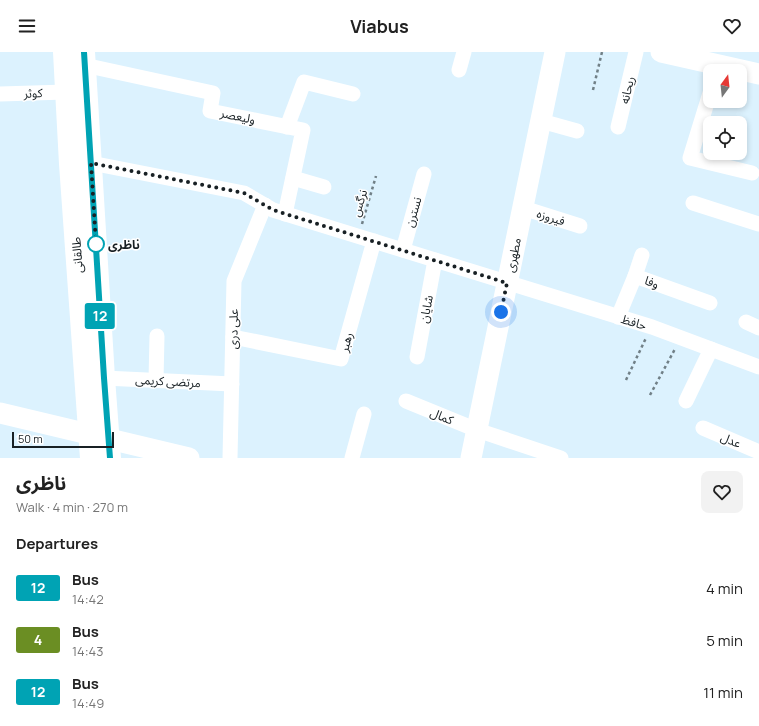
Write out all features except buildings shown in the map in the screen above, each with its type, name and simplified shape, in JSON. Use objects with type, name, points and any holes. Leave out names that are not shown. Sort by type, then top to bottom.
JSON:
[{"type":"main road","name":"طالقانی","points":[[64,52],[70,164],[103,444]]},
{"type":"main road","name":"طالقانی","points":[[84,58],[104,378],[103,444],[92,458]]},
{"type":"street","points":[[459,70],[464,52]]},
{"type":"street","name":"مطهری","points":[[471,458],[555,52]]},
{"type":"street","name":"ریحانه","points":[[618,128],[636,52]]},
{"type":"street","points":[[660,52],[704,64]]},
{"type":"street","name":"ولیعصر","points":[[84,58],[213,93],[210,111],[303,130],[286,214]]},
{"type":"street","points":[[747,72],[759,74]]},
{"type":"street","points":[[287,127],[304,82],[353,94]]},
{"type":"street","name":"کوثر","points":[[0,94],[66,92]]},
{"type":"street","points":[[705,108],[690,158],[752,173]]},
{"type":"street","points":[[541,121],[577,132]]},
{"type":"street","points":[[91,163],[244,193],[273,210],[507,283]]},
{"type":"street","name":"نسترن","points":[[403,250],[424,174]]},
{"type":"street","points":[[293,178],[324,187]]},
{"type":"street","points":[[693,203],[759,224]]},
{"type":"street","name":"علی دری","points":[[230,458],[234,281],[265,205]]},
{"type":"street","name":"فیروزه","points":[[523,208],[580,226]]},
{"type":"street","name":"رهبر","points":[[233,337],[342,359],[374,241]]},
{"type":"street","points":[[635,276],[642,256]]},
{"type":"street","name":"شایان","points":[[417,357],[435,260]]},
{"type":"street","name":"وفا","points":[[618,316],[635,276],[710,303]]},
{"type":"street","name":"حافظ","points":[[507,283],[652,327],[759,367]]},
{"type":"street","points":[[156,380],[157,336]]},
{"type":"street","points":[[686,401],[711,349]]},
{"type":"street","name":"مرتضی کریمی","points":[[104,378],[232,384]]},
{"type":"street","name":"کمال","points":[[406,401],[477,430],[561,458]]},
{"type":"street","points":[[0,413],[103,444],[189,458]]},
{"type":"street","points":[[352,458],[364,414]]},
{"type":"street","name":"عدل","points":[[703,428],[759,452]]},
{"type":"path","points":[[593,90],[602,52]]},
{"type":"path","name":"نرگس","points":[[358,236],[376,176]]},
{"type":"path","points":[[626,380],[652,327]]},
{"type":"path","points":[[650,395],[681,338]]},
{"type":"bus line","name":"12","points":[[84,52],[110,458]]},
{"type":"place","name":"ناظری","points":[[96,244]]},
{"type":"route","points":[[96,244],[91,163],[244,193],[273,210],[507,283],[501,312]]}]
